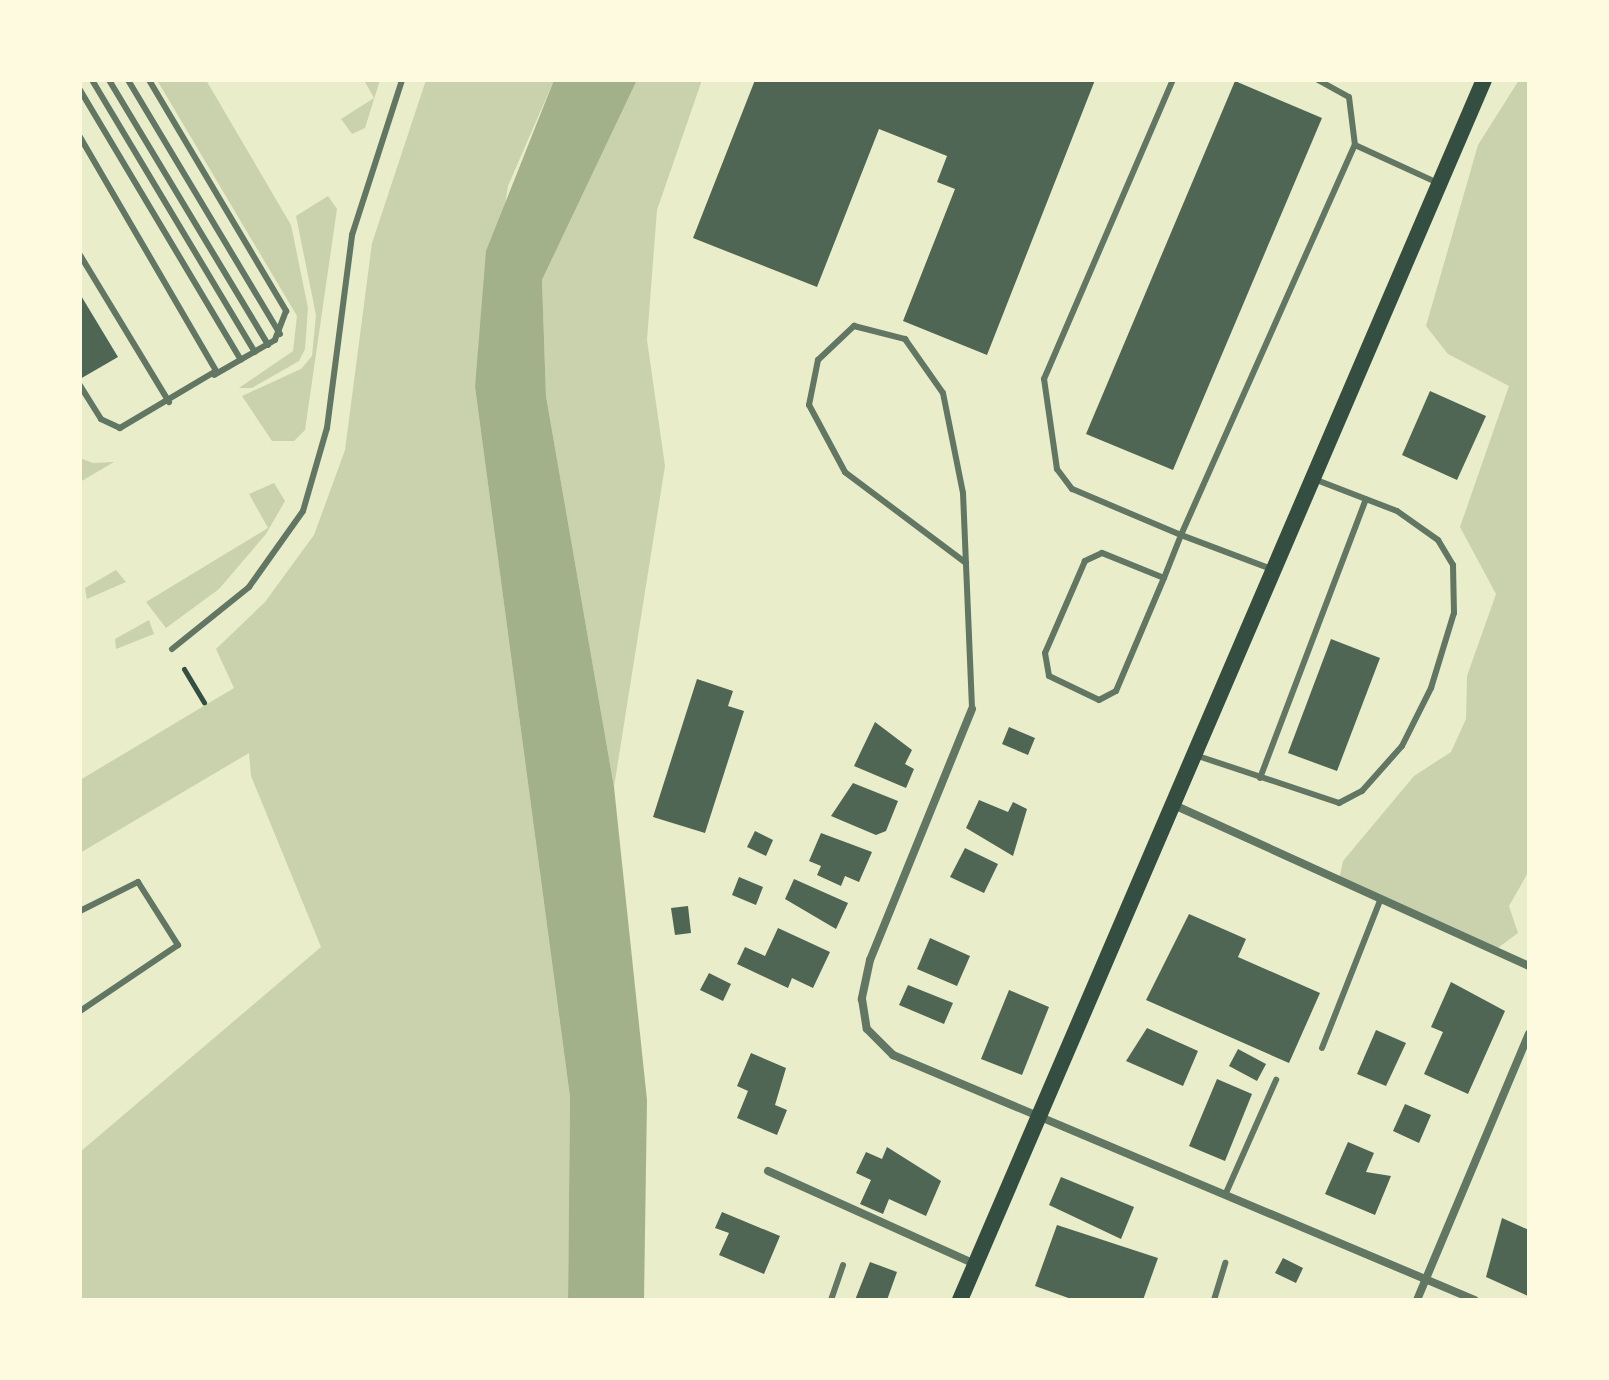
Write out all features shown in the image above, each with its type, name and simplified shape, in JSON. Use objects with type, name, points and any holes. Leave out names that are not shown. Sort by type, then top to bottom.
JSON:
[{"type":"main road","points":[[960,1300],[1484,80]]},
{"type":"street","points":[[972,709],[868,971],[867,1029],[893,1055],[1038,1119],[1226,1193],[1475,1300]]},
{"type":"street","points":[[1174,805],[1529,966]]},
{"type":"street","points":[[1417,1300],[1529,1034]]},
{"type":"street","points":[[768,1171],[975,1264]]},
{"type":"lane","points":[[92,80],[255,352]]},
{"type":"lane","points":[[109,80],[268,345]]},
{"type":"lane","points":[[128,80],[280,334]]},
{"type":"lane","points":[[80,385],[113,428],[169,402],[268,345],[280,334],[287,317],[282,303],[149,80]]},
{"type":"lane","points":[[172,649],[249,587],[303,511],[327,428],[352,235],[402,80]]},
{"type":"lane","points":[[1173,80],[1044,379],[1057,469],[1072,489],[1275,570]]},
{"type":"lane","points":[[1164,578],[1102,553],[1085,561],[1045,653],[1049,676],[1099,700],[1116,691],[1164,578],[1181,535],[1355,145],[1349,97],[1318,80]]},
{"type":"lane","points":[[80,90],[241,360]]},
{"type":"lane","points":[[80,137],[211,356],[213,375]]},
{"type":"lane","points":[[1355,145],[1441,184]]},
{"type":"lane","points":[[80,255],[169,402]]},
{"type":"lane","points":[[966,563],[845,472],[809,405],[818,360],[854,326],[905,339],[943,393],[963,493],[966,563],[972,709]]},
{"type":"lane","points":[[1195,755],[1326,801],[1351,799],[1402,746],[1431,688],[1454,613],[1453,565],[1423,527],[1366,499],[1314,479]]},
{"type":"lane","points":[[1260,778],[1366,499]]},
{"type":"lane","points":[[80,911],[138,882],[178,945],[81,1008]]},
{"type":"lane","points":[[1322,1048],[1381,898]]},
{"type":"lane","points":[[1226,1193],[1276,1080]]},
{"type":"lane","points":[[1214,1300],[1225,1263]]},
{"type":"lane","points":[[831,1300],[843,1265]]},
{"type":"path","points":[[184,669],[204,702]]},
{"type":"shaded area","points":[[157,80],[206,80],[291,225],[308,308],[305,349],[299,361],[252,388],[239,388],[293,351],[297,316]]},
{"type":"shaded area","points":[[364,80],[380,80],[365,128],[352,134],[341,119],[374,98]]},
{"type":"shaded area","points":[[426,80],[554,80],[508,186],[475,387],[570,1097],[568,1300],[80,1300],[80,1152],[321,947],[251,776],[249,753],[80,853],[80,780],[234,688],[216,649],[265,602],[314,535],[345,450],[372,243]]},
{"type":"shaded area","points":[[554,80],[637,80],[542,280],[546,396],[614,787],[647,1100],[644,1300],[568,1300],[570,1097],[475,387],[486,251]]},
{"type":"shaded area","points":[[637,80],[702,80],[657,210],[647,340],[665,466],[614,787],[546,396],[542,280]]},
{"type":"shaded area","points":[[1519,80],[1529,80],[1529,871],[1509,906],[1518,933],[1495,950],[1339,880],[1343,861],[1414,776],[1451,752],[1466,719],[1467,676],[1496,594],[1460,527],[1509,386],[1448,354],[1426,326],[1478,145]]},
{"type":"shaded area","points":[[328,196],[337,209],[305,430],[294,441],[272,441],[242,396],[301,369],[312,356],[316,315],[296,216]]},
{"type":"shaded area","points":[[80,458],[93,463],[114,462],[80,482]]},
{"type":"shaded area","points":[[274,483],[285,501],[266,534],[219,589],[166,628],[146,602],[268,528],[249,494]]},
{"type":"shaded area","points":[[116,570],[126,582],[87,599],[85,588]]},
{"type":"shaded area","points":[[149,620],[154,634],[116,649],[115,639]]},
{"type":"building","points":[[755,80],[1095,80],[987,355],[903,321],[955,189],[937,182],[947,156],[879,129],[817,287],[693,238]]},
{"type":"building","points":[[1235,81],[1322,118],[1173,470],[1086,434]]},
{"type":"building","points":[[80,294],[118,357],[80,379]]},
{"type":"building","points":[[1430,391],[1486,416],[1457,480],[1402,455]]},
{"type":"building","points":[[1331,639],[1380,658],[1337,771],[1288,753]]},
{"type":"building","points":[[697,679],[733,691],[728,706],[744,711],[705,833],[653,817]]},
{"type":"building","points":[[875,722],[912,750],[905,764],[914,769],[906,788],[854,766]]},
{"type":"building","points":[[1009,727],[1035,738],[1028,755],[1002,744]]},
{"type":"building","points":[[853,783],[898,801],[886,831],[876,835],[831,816]]},
{"type":"building","points":[[979,800],[1008,812],[1013,802],[1027,809],[1013,856],[966,828]]},
{"type":"building","points":[[755,831],[773,840],[766,856],[747,847]]},
{"type":"building","points":[[821,833],[872,852],[859,882],[845,876],[841,886],[817,875],[821,866],[809,861]]},
{"type":"building","points":[[965,848],[998,864],[984,893],[950,877]]},
{"type":"building","points":[[739,877],[763,887],[756,905],[732,895]]},
{"type":"building","points":[[794,879],[848,903],[836,929],[785,899]]},
{"type":"building","points":[[688,906],[691,933],[675,935],[671,908]]},
{"type":"building","points":[[1189,914],[1246,939],[1238,957],[1320,993],[1289,1063],[1146,1000]]},
{"type":"building","points":[[778,928],[830,952],[813,988],[792,978],[788,988],[737,964],[745,947],[765,956]]},
{"type":"building","points":[[930,938],[970,956],[957,986],[917,969]]},
{"type":"building","points":[[709,973],[731,984],[723,1001],[700,990]]},
{"type":"building","points":[[1451,982],[1505,1011],[1468,1094],[1424,1074],[1443,1032],[1431,1027]]},
{"type":"building","points":[[908,985],[953,1003],[944,1024],[899,1005]]},
{"type":"building","points":[[1009,990],[1049,1007],[1022,1075],[981,1059]]},
{"type":"building","points":[[1147,1028],[1198,1051],[1183,1086],[1126,1061]]},
{"type":"building","points":[[1376,1030],[1406,1043],[1386,1086],[1357,1074]]},
{"type":"building","points":[[1238,1049],[1266,1064],[1257,1081],[1229,1066]]},
{"type":"building","points":[[751,1053],[786,1068],[775,1105],[787,1110],[777,1135],[737,1118],[748,1091],[737,1086]]},
{"type":"building","points":[[1217,1079],[1252,1094],[1225,1161],[1189,1146]]},
{"type":"building","points":[[1405,1104],[1431,1115],[1419,1143],[1393,1131]]},
{"type":"building","points":[[1348,1142],[1374,1153],[1366,1172],[1391,1176],[1375,1215],[1325,1194]]},
{"type":"building","points":[[887,1147],[941,1181],[926,1216],[889,1199],[883,1214],[860,1204],[871,1180],[856,1173],[866,1152],[882,1159]]},
{"type":"building","points":[[1061,1177],[1134,1207],[1121,1239],[1049,1205]]},
{"type":"building","points":[[722,1212],[780,1236],[764,1274],[719,1255],[729,1233],[715,1228]]},
{"type":"building","points":[[1502,1218],[1529,1230],[1528,1296],[1486,1277]]},
{"type":"building","points":[[1057,1225],[1158,1258],[1143,1300],[1074,1300],[1035,1286]]},
{"type":"building","points":[[1283,1258],[1303,1268],[1296,1283],[1275,1273]]},
{"type":"building","points":[[870,1262],[897,1272],[887,1300],[855,1300]]}]
